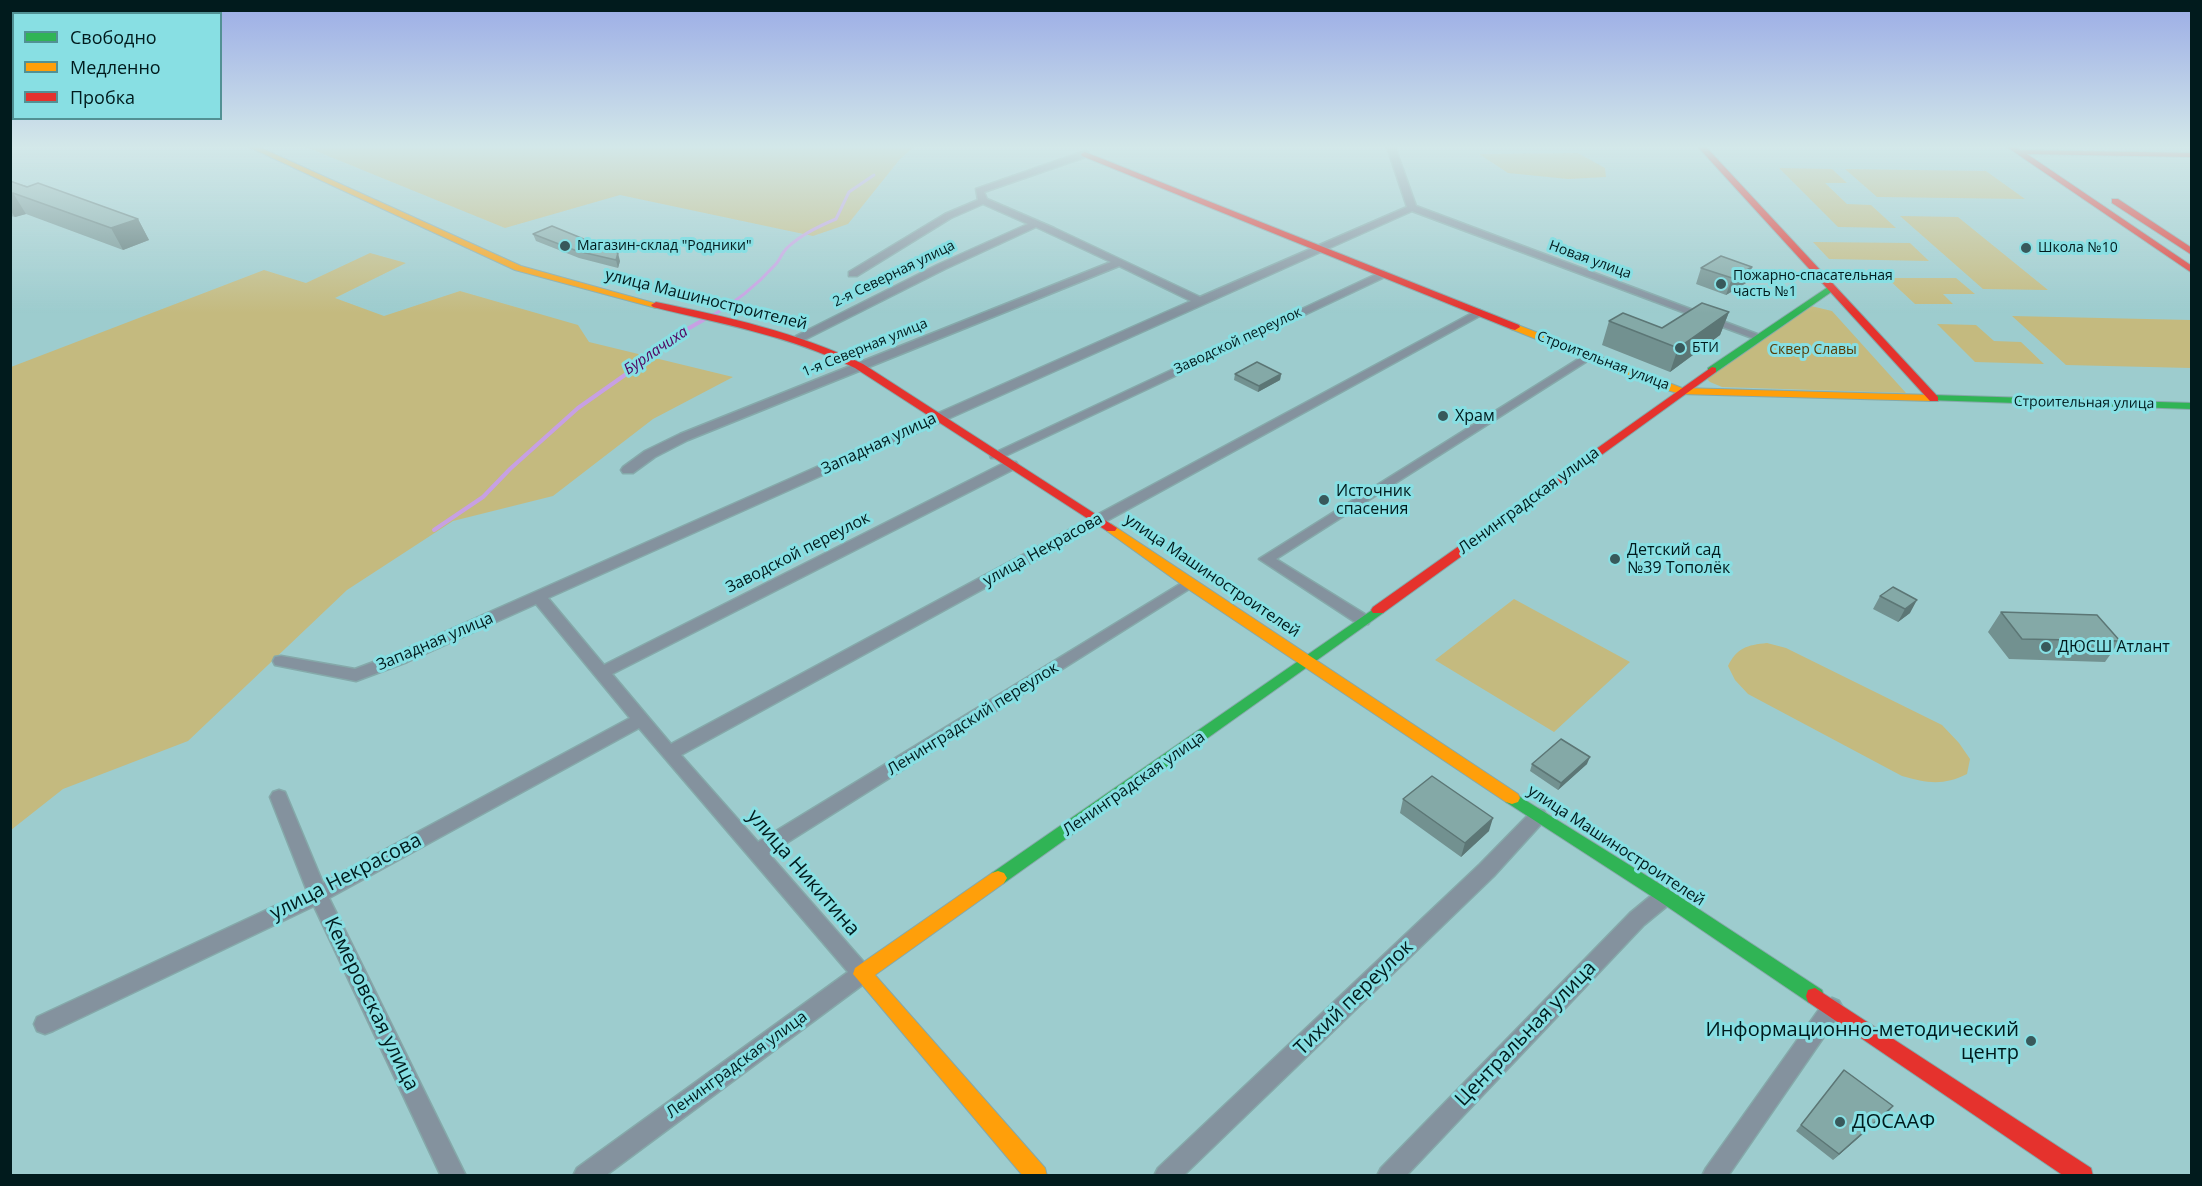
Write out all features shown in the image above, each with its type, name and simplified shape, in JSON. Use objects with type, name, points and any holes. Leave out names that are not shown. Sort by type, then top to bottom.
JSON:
[{"type":"street","name":"улица Машиностроителей","points":[[374,202],[518,268],[613,295],[689,310],[800,338],[859,366],[1099,519],[1190,584],[1538,816],[1665,896],[2083,1176]]},
{"type":"street","points":[[853,274],[941,220],[980,202]]},
{"type":"street","points":[[986,202],[1200,301]]},
{"type":"street","name":"Строительная улица","points":[[1206,202],[1660,385],[1681,391],[2192,405]]},
{"type":"street","points":[[1410,202],[1412,208]]},
{"type":"street","points":[[1753,202],[1934,399]]},
{"type":"street","points":[[2092,202],[2192,270]]},
{"type":"street","points":[[2117,202],[2192,252]]},
{"type":"street","name":"Западная улица","points":[[281,661],[356,675],[447,639],[939,417],[1412,208]]},
{"type":"street","name":"Новая улица","points":[[1412,208],[1759,337]]},
{"type":"street","name":"2-я Северная улица","points":[[800,338],[941,267],[1035,224]]},
{"type":"street","name":"1-я Северная улица","points":[[628,470],[650,454],[684,437],[1118,263]]},
{"type":"street","name":"Заводской переулок","points":[[996,454],[1383,273]]},
{"type":"street","name":"Ленинградская улица","points":[[585,1176],[862,974],[1307,661],[1681,391],[1831,288]]},
{"type":"street","name":"улица Некрасова","points":[[669,753],[1480,312]]},
{"type":"street","points":[[1363,620],[1266,559],[1588,356]]},
{"type":"street","name":"Заводской переулок","points":[[601,673],[1011,465]]},
{"type":"street","name":"Ленинградский переулок","points":[[755,853],[1190,584]]},
{"type":"street","name":"улица Никитина","points":[[539,597],[755,853],[1037,1176]]},
{"type":"street","name":"улица Некрасова","points":[[45,1024],[318,894],[642,719]]},
{"type":"street","name":"Кемеровская улица","points":[[279,797],[318,894],[453,1176]]},
{"type":"street","name":"Тихий переулок","points":[[1166,1176],[1479,878],[1538,816]]},
{"type":"street","name":"Центральная улица","points":[[1389,1176],[1637,919],[1665,896]]},
{"type":"street","points":[[1714,1176],[1832,1008]]},
{"type":"green space","points":[[442,202],[594,202],[505,228]]},
{"type":"green space","points":[[655,202],[865,202],[848,224],[813,236]]},
{"type":"green space","points":[[1813,202],[1871,205],[1896,228],[1838,227]]},
{"type":"green space","points":[[1900,216],[1958,217],[2048,290],[1983,289]]},
{"type":"green space","points":[[1813,242],[1910,243],[1929,261],[1829,259]]},
{"type":"green space","points":[[370,253],[406,263],[335,298],[384,316],[460,291],[578,325],[589,342],[733,377],[653,419],[553,496],[453,521],[347,590],[188,741],[63,789],[11,830],[11,367],[264,270],[306,283]]},
{"type":"green space","points":[[1887,278],[1956,278],[1975,294],[1943,294],[1953,304],[1915,304]]},
{"type":"green space","name":"Сквер Славы","points":[[1811,306],[1832,311],[1906,393],[1722,387],[1706,378]]},
{"type":"green space","points":[[2012,316],[2191,320],[2191,368],[2066,365]]},
{"type":"green space","points":[[1937,324],[1976,325],[1994,341],[2021,342],[2044,364],[1975,362]]},
{"type":"green space","points":[[1514,599],[1630,662],[1554,732],[1435,660]]},
{"type":"green space","points":[[1767,643],[1786,648],[1942,725],[1970,759],[1967,774],[1942,782],[1902,776],[1748,694],[1735,680],[1728,666],[1743,648]]},
{"type":"building","points":[[39,202],[92,202],[138,219],[111,228]]},
{"type":"building","points":[[552,226],[618,253],[616,260],[577,251],[533,234]]},
{"type":"building","points":[[1721,256],[1752,267],[1732,278],[1701,268]]},
{"type":"building","points":[[1702,303],[1729,312],[1678,348],[1609,321],[1623,313],[1662,328]]},
{"type":"building","points":[[1257,362],[1281,374],[1259,386],[1235,374]]},
{"type":"building","points":[[1893,587],[1917,600],[1905,609],[1880,596]]},
{"type":"building","points":[[2001,612],[2097,615],[2120,641],[2022,639]]},
{"type":"building","points":[[1561,739],[1590,757],[1561,783],[1532,764]]},
{"type":"building","points":[[1432,776],[1493,818],[1465,843],[1403,799]]},
{"type":"building","name":"ДОСААФ","points":[[1844,1070],[1893,1106],[1839,1154],[1801,1125]]},
{"type":"waterway","name":"Бурлачиха","points":[[710,317],[752,287],[775,265],[793,242],[836,219],[844,202]]},
{"type":"waterway","name":"Бурлачиха","points":[[434,530],[483,497],[510,469],[578,408],[632,370],[663,343],[712,315]]},
{"type":"traffic: fast","points":[[1712,370],[1831,288]]},
{"type":"traffic: fast","points":[[1932,398],[2192,406]]},
{"type":"traffic: fast","points":[[998,878],[1378,610]]},
{"type":"traffic: fast","points":[[1512,798],[1815,996]]},
{"type":"traffic: slow","points":[[374,202],[518,268],[656,305]]},
{"type":"traffic: slow","points":[[1515,327],[1660,385],[1681,391],[1932,398]]},
{"type":"traffic: slow","points":[[1111,528],[1190,584],[1512,798]]},
{"type":"traffic: slow","points":[[998,878],[862,974],[1037,1176]]},
{"type":"traffic: jam","points":[[1205,202],[1515,327]]},
{"type":"traffic: jam","points":[[1753,202],[1934,399]]},
{"type":"traffic: jam","points":[[2092,202],[2192,270]]},
{"type":"traffic: jam","points":[[2117,202],[2192,252]]},
{"type":"traffic: jam","points":[[656,305],[760,328],[835,354],[859,366],[1111,528]]},
{"type":"traffic: jam","points":[[1378,610],[1712,370]]},
{"type":"traffic: jam","points":[[1815,996],[2083,1176]]},
{"type":"place","name":"Магазин-склад \"Родники\"","points":[[565,246]]},
{"type":"place","name":"Школа №10","points":[[2026,248]]},
{"type":"place","name":"Пожарно-спасательная часть №1","points":[[1721,284]]},
{"type":"place","name":"БТИ","points":[[1680,348]]},
{"type":"place","name":"Храм","points":[[1443,416]]},
{"type":"place","name":"Источник спасения","points":[[1324,500]]},
{"type":"place","name":"Детский сад №39 Тополёк","points":[[1615,559]]},
{"type":"place","name":"ДЮСШ Атлант","points":[[2046,647]]},
{"type":"place","name":"Информационно-методический центр","points":[[2031,1041]]},
{"type":"place","name":"ДОСААФ","points":[[1840,1122]]}]
